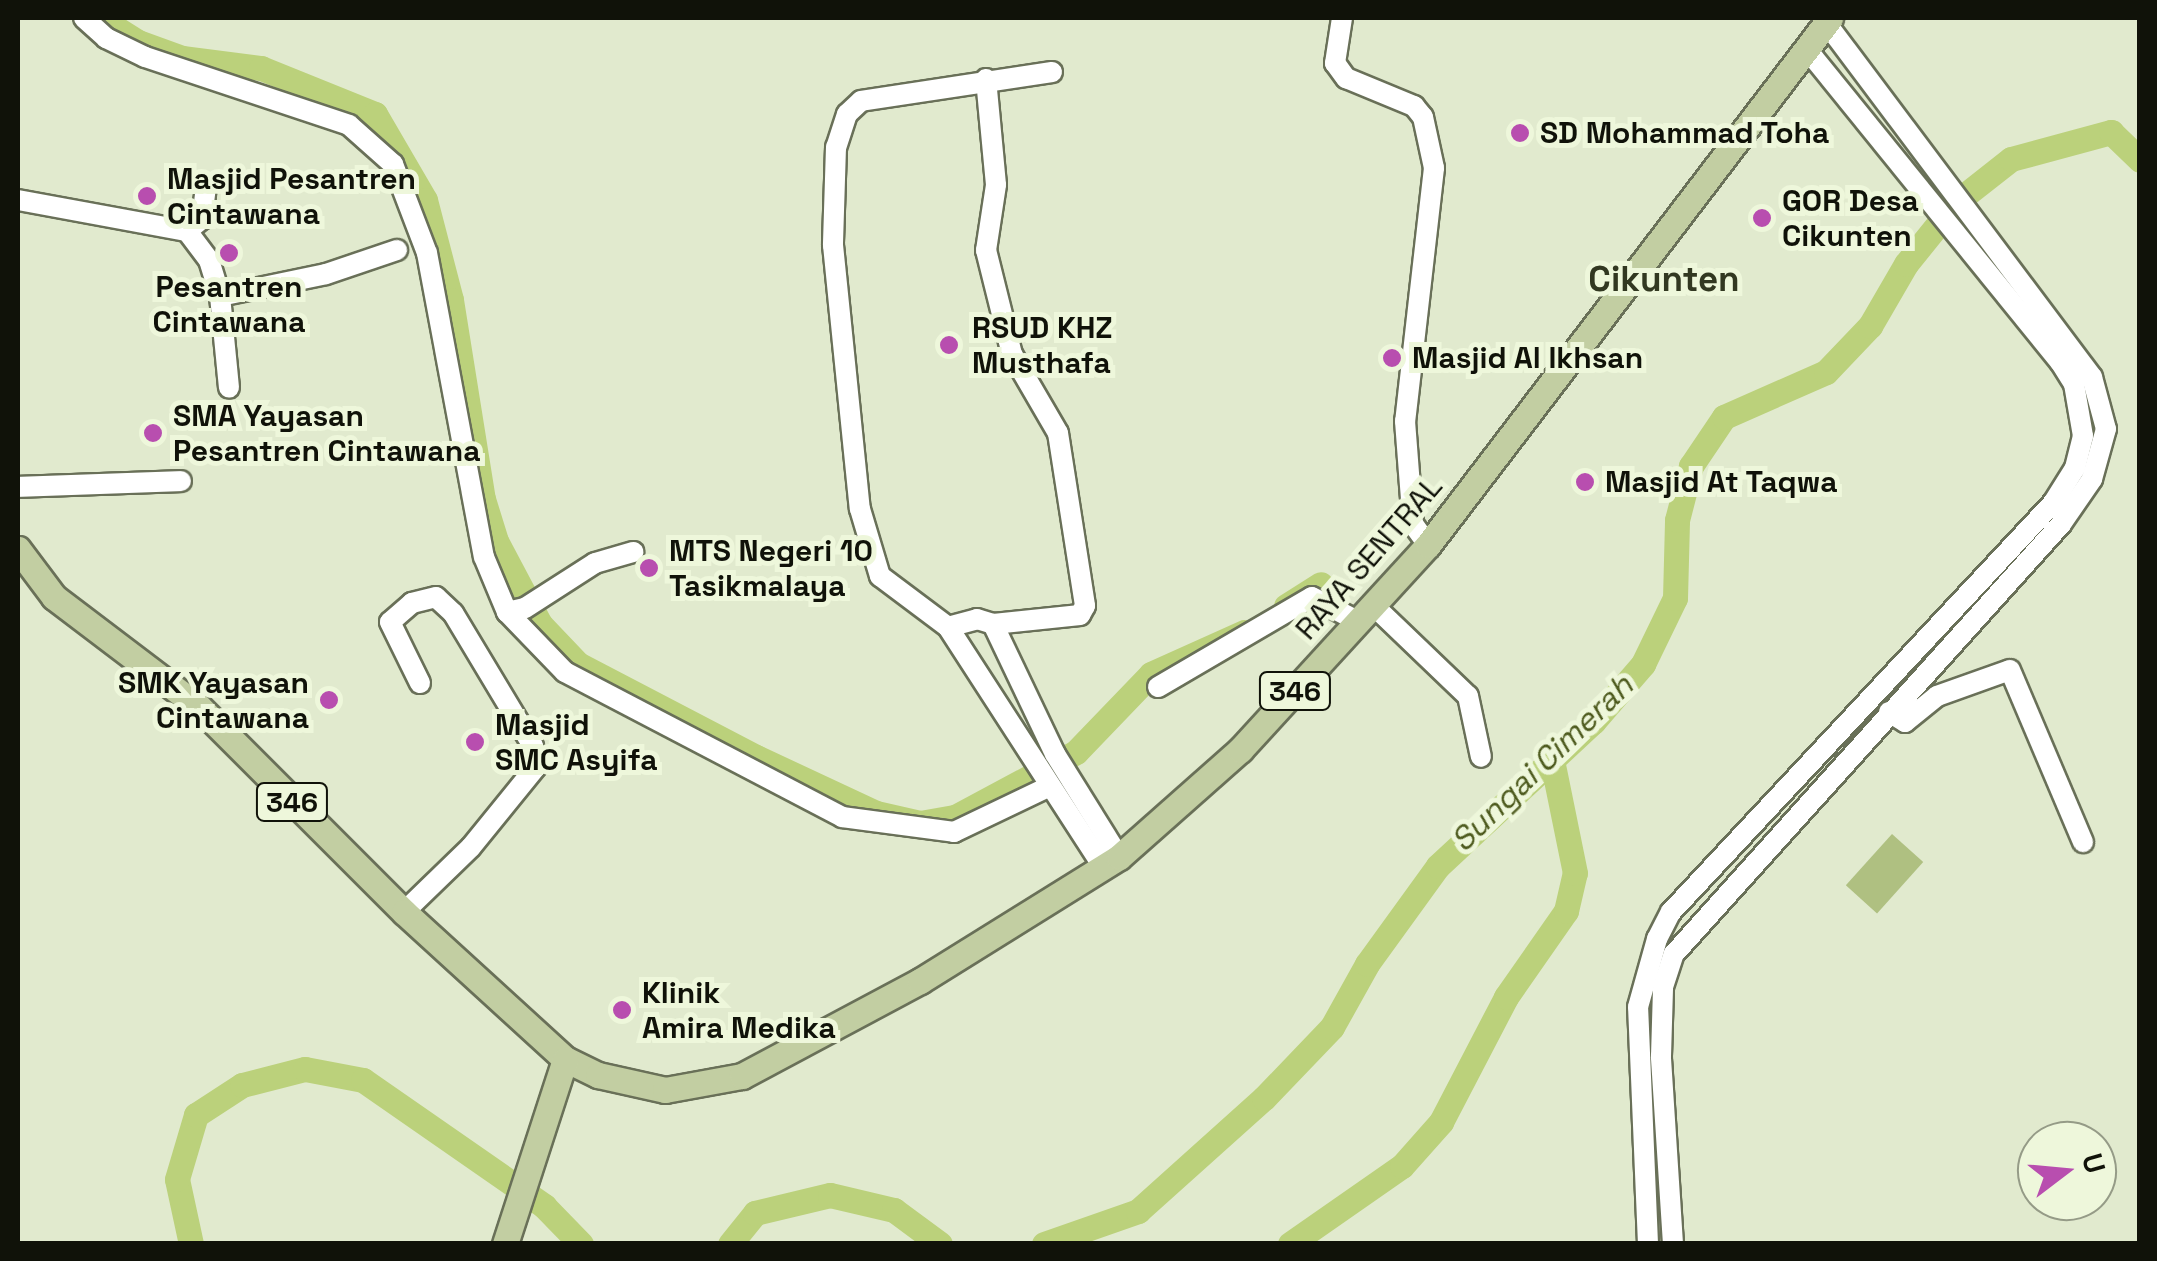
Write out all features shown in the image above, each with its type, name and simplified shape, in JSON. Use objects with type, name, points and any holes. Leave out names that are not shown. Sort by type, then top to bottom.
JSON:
[{"type":"main road","name":"RAYA SENTRAL","points":[[565,1059],[598,1075],[665,1090],[742,1076],[889,999],[1111,862],[1240,750],[1428,544],[1828,20]]},
{"type":"main road","name":"346","points":[[18,549],[54,597],[199,707],[404,912],[565,1059]]},
{"type":"main road","points":[[509,1231],[565,1059]]},
{"type":"street","points":[[84,18],[106,38],[145,57],[349,125],[392,164],[427,253],[468,492],[524,606],[565,672],[648,721],[842,817],[954,832],[1044,777]]},
{"type":"street","points":[[1342,18],[1335,64],[1346,78],[1414,106],[1423,117],[1434,168],[1406,421],[1413,524],[1428,544]]},
{"type":"street","points":[[1672,1244],[1662,987],[1674,954],[1889,712],[2001,575],[2074,468],[2083,436],[2074,384],[1990,275],[1936,168],[1828,20]]},
{"type":"street","points":[[1648,1244],[1638,1007],[1657,938],[1672,912],[1824,748],[2001,575],[2092,479],[2106,428],[2092,377],[2007,260],[1919,185],[1807,50]]},
{"type":"street","points":[[1052,72],[986,79],[862,101],[847,114],[830,188],[860,510],[870,554],[880,576],[948,628],[1044,777],[1111,862]]},
{"type":"street","points":[[948,628],[977,619],[993,624],[1080,615],[1085,606],[1058,433],[1012,354],[986,250],[996,186],[986,79]]},
{"type":"street","points":[[187,231],[202,219],[206,185]]},
{"type":"street","points":[[18,200],[187,231],[210,260],[220,296],[229,388]]},
{"type":"street","points":[[220,296],[326,274],[397,250]]},
{"type":"street","points":[[18,487],[181,481]]},
{"type":"street","points":[[524,606],[595,563],[634,552]]},
{"type":"street","points":[[1158,687],[1265,628],[1288,606],[1312,596],[1366,614],[1468,696],[1481,757]]},
{"type":"street","points":[[404,912],[471,848],[536,767],[532,746],[453,614],[436,597],[412,602],[390,622],[420,683]]},
{"type":"street","points":[[993,624],[1012,674],[1111,862]]},
{"type":"street","points":[[1889,712],[1905,722],[1937,696],[2010,670],[2083,842]]},
{"type":"street","points":[[985,688],[1012,674]]},
{"type":"street","points":[[1824,748],[1840,765]]},
{"type":"street","points":[[1643,1177],[1667,1176]]},
{"type":"green space","points":[[1892,834],[1923,862],[1877,913],[1846,885]]},
{"type":"waterway","points":[[100,18],[138,42],[182,58],[261,68],[375,114],[425,200],[451,300],[483,499],[496,541],[540,624],[578,664],[756,757],[876,813],[920,823],[955,817],[1076,752],[1151,674],[1244,632]]},
{"type":"waterway","name":"Sungai Cimerah","points":[[1044,1244],[1138,1211],[1264,1098],[1332,1027],[1367,964],[1438,866],[1593,722],[1643,664],[1675,598],[1677,520],[1691,466],[1724,417],[1826,372],[1870,326],[1906,264],[1955,203],[2011,159],[2111,132],[2140,160]]},
{"type":"waterway","points":[[1286,606],[1321,584]]},
{"type":"waterway","points":[[1290,1244],[1402,1166],[1441,1122],[1506,997],[1566,911],[1575,873],[1551,755]]},
{"type":"waterway","name":"Sungai Cimerah","points":[[191,1244],[177,1179],[196,1115],[242,1085],[305,1069],[363,1080],[544,1206],[581,1244]]},
{"type":"waterway","name":"Sungai Cimerah","points":[[730,1244],[755,1213],[830,1195],[894,1210],[940,1244]]},
{"type":"place","name":"SD Mohammad Toha","points":[[1520,133]]},
{"type":"place","name":"Masjid Pesantren Cintawana","points":[[147,196]]},
{"type":"place","name":"GOR Desa Cikunten","points":[[1762,218]]},
{"type":"place","name":"Pesantren Cintawana","points":[[229,253]]},
{"type":"place","name":"RSUD KHZ Musthafa","points":[[949,345]]},
{"type":"place","name":"Masjid Al Ikhsan","points":[[1392,358]]},
{"type":"place","name":"SMA Yayasan Pesantren Cintawana","points":[[153,433]]},
{"type":"place","name":"Masjid At Taqwa","points":[[1585,482]]},
{"type":"place","name":"MTS Negeri 10 Tasikmalaya","points":[[649,568]]},
{"type":"place","name":"SMK Yayasan Cintawana","points":[[329,700]]},
{"type":"place","name":"Masjid SMC Asyifa","points":[[475,742]]},
{"type":"place","name":"Klinik Amira Medika","points":[[622,1010]]},
{"type":"district","name":"Cikunten","points":[[1664,279]]}]
